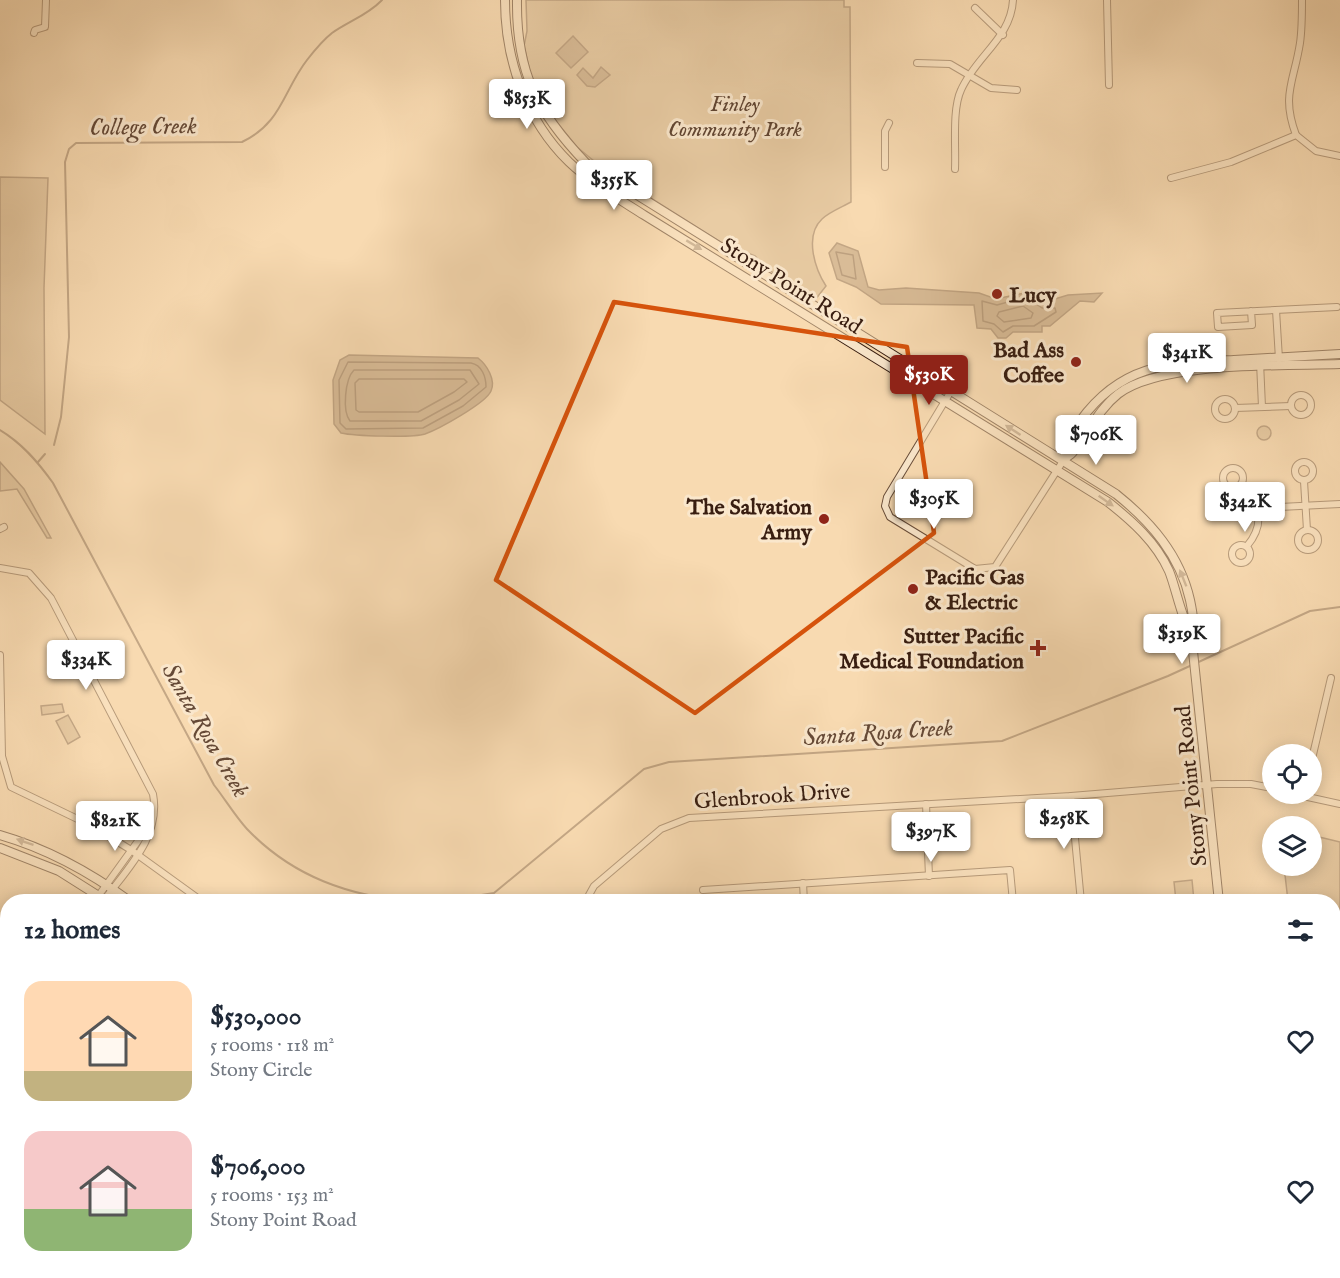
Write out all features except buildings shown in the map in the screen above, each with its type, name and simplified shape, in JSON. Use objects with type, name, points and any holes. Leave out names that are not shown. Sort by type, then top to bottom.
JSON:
[{"type":"main road","name":"Stony Point Road","points":[[505,0],[508,43],[515,73],[527,105],[546,137],[570,164],[644,215],[1107,502],[1142,532],[1168,569],[1180,600],[1186,627],[1191,632]]},
{"type":"main road","name":"Stony Point Road","points":[[517,0],[518,39],[522,63],[531,86],[558,134],[586,163],[1064,459],[1137,510],[1162,538],[1186,585],[1194,625],[1191,632],[1218,894]]},
{"type":"main road","points":[[508,43],[514,50],[524,83],[531,86]]},
{"type":"main road","points":[[1064,459],[1065,445],[1090,408],[1102,394],[1132,374],[1174,363],[1279,362],[1340,354]]},
{"type":"main road","points":[[1279,362],[1340,364]]},
{"type":"main road","points":[[0,835],[40,847],[120,894]]},
{"type":"main road","points":[[0,848],[59,871],[96,894]]},
{"type":"street","points":[[34,33],[34,30],[45,27],[46,0]]},
{"type":"street","points":[[955,169],[958,98],[992,44],[1003,35],[1013,12],[1013,0]]},
{"type":"street","points":[[1107,0],[1109,85]]},
{"type":"street","points":[[1302,0],[1300,41],[1288,89],[1288,114],[1296,135],[1316,151],[1340,156]]},
{"type":"street","points":[[975,8],[1003,35]]},
{"type":"street","points":[[917,63],[950,64],[992,88],[1017,90]]},
{"type":"street","points":[[885,167],[885,131],[889,123]]},
{"type":"street","points":[[1171,178],[1231,162],[1296,135]]},
{"type":"street","points":[[1251,311],[1251,325],[1218,327],[1217,313],[1251,311],[1337,307]]},
{"type":"street","points":[[1276,310],[1279,362]]},
{"type":"street","points":[[1260,363],[1263,407]]},
{"type":"street","points":[[951,391],[887,497],[885,506],[890,517],[975,569],[995,567],[1064,459]]},
{"type":"street","points":[[1235,408],[1291,406]]},
{"type":"street","points":[[1304,481],[1307,530]]},
{"type":"street","points":[[1240,485],[1255,499],[1258,508],[1258,524],[1254,538],[1246,546]]},
{"type":"street","points":[[1258,508],[1340,504]]},
{"type":"street","points":[[0,568],[29,573],[51,598],[153,794],[156,809],[150,837],[110,886]]},
{"type":"street","points":[[0,655],[2,756],[11,787],[92,826],[138,854],[192,894]]},
{"type":"street","points":[[1315,744],[1331,678]]},
{"type":"street","name":"Glenbrook Drive","points":[[590,894],[594,886],[648,839],[674,822],[689,818],[1071,796],[1207,785],[1251,784],[1262,786]]},
{"type":"street","points":[[1071,796],[1080,894]]},
{"type":"street","points":[[1322,800],[1340,804]]},
{"type":"street","points":[[926,804],[929,876]]},
{"type":"street","points":[[106,894],[131,850],[143,834],[152,827]]},
{"type":"street","points":[[702,890],[1010,870],[1012,894]]},
{"type":"street","points":[[803,883],[804,894]]},
{"type":"highlighted area","points":[[614,302],[907,347],[934,533],[695,713],[496,580]]},
{"type":"green space","name":"Finley Community Park","points":[[526,0],[844,0],[844,7],[850,7],[851,202],[825,216],[813,234],[815,262],[826,286],[815,300],[772,272],[755,256],[722,243],[600,166],[577,147],[555,120],[531,76],[524,46],[527,31]]},
{"type":"green space","points":[[0,177],[48,178],[44,288],[45,434],[0,400]]},
{"type":"green space","points":[[1261,426],[1267,426],[1271,433],[1267,440],[1261,440],[1257,436],[1257,430]]},
{"type":"green space","points":[[0,462],[24,489],[51,538],[47,538],[17,489],[0,491]]},
{"type":"green space","points":[[62,704],[64,712],[42,715],[41,706]]},
{"type":"green space","points":[[68,715],[80,737],[68,744],[56,721]]},
{"type":"green space","points":[[1322,838],[1340,842],[1340,894],[1287,894],[1285,876],[1322,876]]},
{"type":"green space","points":[[1192,880],[1193,894],[1175,894],[1174,882]]},
{"type":"water","points":[[573,36],[588,52],[571,68],[556,53]]},
{"type":"water","points":[[601,67],[610,75],[595,87],[587,86],[577,75],[583,68],[593,78]]},
{"type":"water","points":[[837,243],[858,251],[868,287],[879,290],[906,288],[979,293],[996,299],[1029,292],[1045,302],[1068,295],[1102,293],[1094,302],[1080,301],[1050,326],[1042,326],[1042,332],[1013,332],[1006,338],[998,338],[991,329],[977,328],[974,305],[881,304],[856,287],[837,279],[829,253]]},
{"type":"water","points":[[349,355],[478,358],[490,373],[492,387],[487,396],[472,409],[425,434],[383,436],[341,433],[334,424],[333,380],[340,360]]},
{"type":"waterway","name":"College Creek","points":[[54,445],[61,417],[69,337],[65,162],[69,149],[76,143],[242,142],[266,126],[281,106],[299,72],[322,42],[382,0]]},
{"type":"waterway","name":"Santa Rosa Creek","points":[[0,430],[29,454],[53,483],[214,785],[238,819],[265,846],[303,872],[363,894]]},
{"type":"waterway","name":"College Creek","points":[[38,462],[45,454]]},
{"type":"waterway","name":"Santa Rosa Creek","points":[[488,894],[494,893],[644,769],[669,762],[1002,741],[1168,676],[1310,611],[1340,607]]},
{"type":"place","name":"Lucy","points":[[997,294]]},
{"type":"place","name":"Bad Ass Coffee","points":[[1076,362]]},
{"type":"place","name":"The Salvation Army","points":[[824,519]]},
{"type":"place","name":"Pacific Gas & Electric","points":[[913,589]]},
{"type":"place","name":"Sutter Pacific Medical Foundation","points":[[1038,648]]}]
